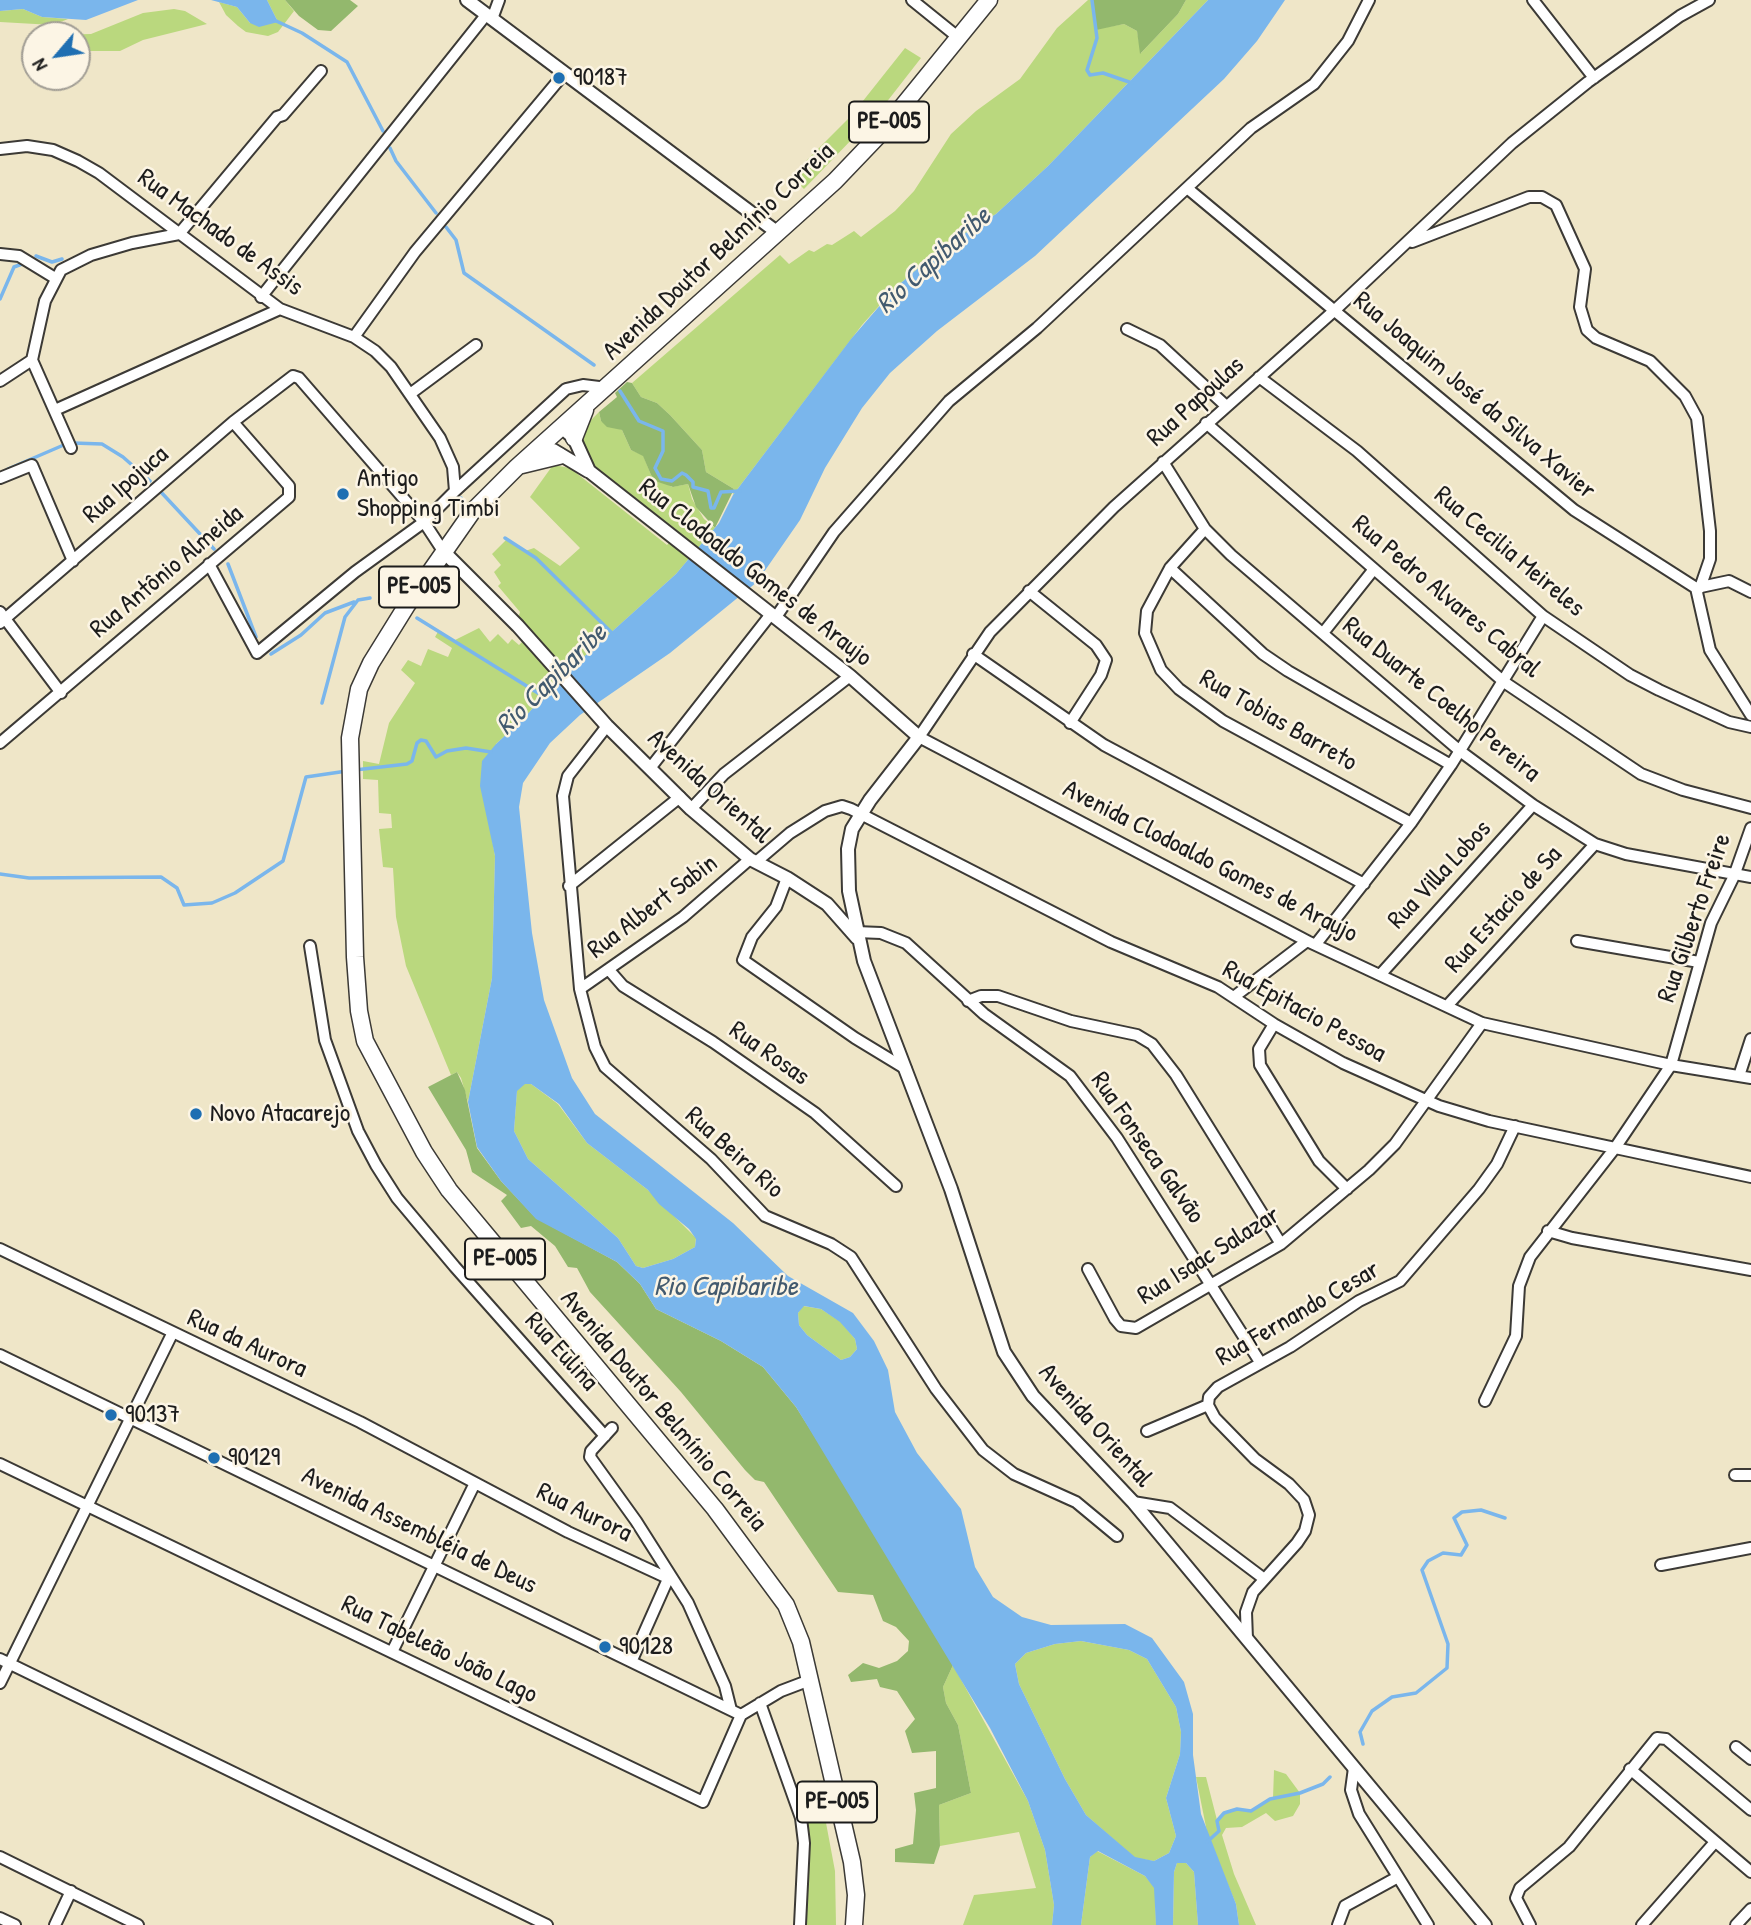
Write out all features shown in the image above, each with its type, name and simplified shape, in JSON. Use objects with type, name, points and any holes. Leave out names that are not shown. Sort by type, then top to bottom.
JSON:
[{"type":"main road","name":"Avenida Doutor Belmínio Correia","points":[[567,434],[586,407],[854,162],[989,0]]},
{"type":"main road","name":"PE-005","points":[[547,441],[567,434]]},
{"type":"main road","name":"Avenida Doutor Belmínio Correia","points":[[547,441],[472,512],[443,551],[364,677],[352,718],[349,770],[359,1011],[371,1054],[424,1152],[449,1190],[715,1509],[775,1588],[797,1629],[810,1680],[852,1862],[856,1895],[854,1925]]},
{"type":"main road","points":[[517,467],[559,456]]},
{"type":"street","points":[[467,0],[563,75],[778,233]]},
{"type":"street","points":[[261,297],[489,17],[499,0]]},
{"type":"street","points":[[912,0],[959,38]]},
{"type":"street","points":[[651,766],[834,532],[948,401],[1037,328],[1251,128],[1325,73],[1358,24],[1369,0]]},
{"type":"street","points":[[1533,0],[1594,78]]},
{"type":"street","name":"Rua Papoulas","points":[[857,936],[849,891],[848,849],[852,829],[860,814],[919,737],[972,654],[1029,591],[1163,462],[1335,310],[1513,144],[1594,78],[1680,16],[1709,0]]},
{"type":"street","points":[[69,443],[32,360],[45,301],[55,278],[69,265],[90,255],[179,234],[277,117],[283,115],[321,71]]},
{"type":"street","points":[[354,337],[415,252],[563,75]]},
{"type":"street","name":"Rua Machado de Assis","points":[[0,149],[27,146],[53,150],[78,161],[99,173],[261,297],[280,309],[354,337],[384,359],[443,445],[453,467],[455,491]]},
{"type":"street","name":"Rua Joaquim José da Silva Xavier","points":[[1187,188],[1464,415],[1559,498],[1698,588]]},
{"type":"street","points":[[1405,244],[1529,197],[1542,197],[1556,205],[1581,254],[1585,269],[1580,307],[1587,330],[1596,338],[1639,354],[1657,366],[1685,396],[1697,418],[1710,531],[1710,559],[1698,588],[1710,650],[1751,715]]},
{"type":"street","points":[[0,254],[19,256],[55,278]]},
{"type":"street","points":[[55,410],[280,309]]},
{"type":"street","points":[[1127,328],[1160,345],[1225,405]]},
{"type":"street","points":[[410,394],[476,345]]},
{"type":"street","points":[[0,381],[32,360]]},
{"type":"street","name":"Rua Ipojuca","points":[[1,618],[73,561],[233,422],[293,376],[299,378],[424,522]]},
{"type":"street","name":"Rua Cecilia Meireles","points":[[1259,377],[1357,451],[1543,616],[1630,675],[1729,722],[1751,727]]},
{"type":"street","points":[[209,564],[257,653],[355,572],[424,522],[566,389],[583,385],[607,388]]},
{"type":"street","name":"Rua Antônio Almeida","points":[[0,743],[276,509],[291,492],[285,480],[233,422]]},
{"type":"street","name":"Rua Pedro Alvares Cabral","points":[[1206,424],[1504,682],[1641,774],[1683,790],[1751,808]]},
{"type":"street","name":"Rua Clodoaldo Gomes de Araujo","points":[[567,434],[589,471],[770,612],[919,737]]},
{"type":"street","points":[[547,441],[559,456],[589,471]]},
{"type":"street","name":"Rua Duarte Coelho Pereira","points":[[1163,462],[1205,529],[1460,751],[1533,805],[1595,844],[1626,854],[1751,877]]},
{"type":"street","points":[[0,478],[32,465],[73,561]]},
{"type":"street","points":[[424,522],[443,551]]},
{"type":"street","name":"Rua Tobias Barreto","points":[[1205,529],[1170,568],[1151,601],[1145,633],[1161,670],[1179,689],[1223,721],[1411,823]]},
{"type":"street","name":"Avenida Oriental","points":[[443,551],[518,626],[597,716],[651,766],[691,809],[753,860],[827,904],[857,936],[956,1202],[1004,1352],[1050,1416],[1133,1502],[1485,1925]]},
{"type":"street","points":[[1170,568],[1263,654],[1451,765]]},
{"type":"street","points":[[1323,633],[1374,569]]},
{"type":"street","points":[[1698,588],[1729,581],[1751,592]]},
{"type":"street","points":[[1029,591],[1096,645],[1105,660],[1101,675],[1070,723]]},
{"type":"street","points":[[1235,996],[1311,943],[1364,884],[1451,765],[1543,616]]},
{"type":"street","points":[[1,618],[61,693]]},
{"type":"street","points":[[972,654],[1070,723],[1129,759],[1215,802],[1364,884]]},
{"type":"street","points":[[691,809],[724,775],[849,676]]},
{"type":"street","name":"Rua Beira Rio","points":[[607,726],[565,783],[563,802],[568,831],[569,886],[580,989],[595,1047],[611,1075],[711,1159],[765,1216],[831,1244],[851,1257],[936,1389],[983,1450],[1014,1474],[1076,1502],[1117,1536]]},
{"type":"street","name":"Avenida Clodoaldo Gomes de Araujo","points":[[919,737],[1311,943],[1482,1023],[1671,1065],[1751,1078]]},
{"type":"street","points":[[569,886],[680,797]]},
{"type":"street","name":"Rua Villa Lobos","points":[[1380,975],[1533,805]]},
{"type":"street","name":"Rua Epitacio Pessoa","points":[[753,860],[825,810],[842,806],[1111,942],[1235,996],[1273,1024],[1372,1078],[1456,1113],[1751,1177]]},
{"type":"street","name":"Rua Gilberto Freire","points":[[1485,1401],[1516,1336],[1522,1274],[1548,1231],[1615,1148],[1671,1065],[1699,961],[1751,828]]},
{"type":"street","name":"Rua Estacio de Sa","points":[[1447,1006],[1595,844]]},
{"type":"street","name":"Rua Albert Sabin","points":[[580,989],[721,887],[753,860]]},
{"type":"street","points":[[787,878],[776,907],[752,937],[743,960],[855,1038],[906,1069]]},
{"type":"street","points":[[827,904],[839,901],[849,891]]},
{"type":"street","name":"Rua Fonseca Galvão","points":[[857,936],[881,933],[906,943],[968,1001],[1070,1076],[1082,1089],[1212,1283],[1260,1362]]},
{"type":"street","points":[[1577,941],[1699,961]]},
{"type":"street","name":"Rua Eulina","points":[[310,946],[325,1040],[353,1119],[376,1165],[397,1198],[455,1267],[609,1432],[590,1457],[671,1580],[736,1712]]},
{"type":"street","name":"Rua Rosas","points":[[609,970],[623,986],[713,1042],[815,1113],[896,1186]]},
{"type":"street","points":[[968,1001],[981,996],[998,996],[1071,1021],[1145,1039],[1176,1075],[1281,1244]]},
{"type":"street","name":"Rua Isaac Salazar","points":[[1088,1269],[1115,1319],[1128,1328],[1136,1328],[1281,1244],[1370,1170],[1429,1101],[1482,1023]]},
{"type":"street","points":[[1273,1024],[1259,1049],[1260,1065],[1320,1161],[1347,1189]]},
{"type":"street","points":[[1739,1076],[1751,1040]]},
{"type":"street","name":"Rua Fernando Cesar","points":[[1247,1639],[1248,1602],[1263,1578],[1305,1531],[1309,1515],[1307,1506],[1289,1484],[1232,1436],[1208,1405],[1209,1396],[1218,1387],[1290,1347],[1359,1301],[1400,1281],[1479,1189],[1497,1164],[1515,1126]]},
{"type":"street","points":[[1548,1231],[1572,1238],[1751,1270]]},
{"type":"street","name":"Rua da Aurora","points":[[0,1249],[172,1334],[360,1422],[475,1483]]},
{"type":"street","points":[[0,1683],[5,1661],[89,1506],[172,1334]]},
{"type":"street","name":"Avenida Assembléia de Deus","points":[[0,1355],[736,1712]]},
{"type":"street","points":[[1147,1431],[1208,1405]]},
{"type":"street","name":"Rua Tabeleão João Lago","points":[[0,1464],[703,1802],[736,1712]]},
{"type":"street","points":[[1735,1475],[1751,1475]]},
{"type":"street","points":[[392,1652],[475,1483]]},
{"type":"street","name":"Rua Aurora","points":[[475,1483],[671,1580]]},
{"type":"street","points":[[1133,1502],[1170,1508],[1263,1578]]},
{"type":"street","points":[[1661,1565],[1751,1548]]},
{"type":"street","points":[[632,1660],[671,1580]]},
{"type":"street","points":[[5,1661],[547,1925]]},
{"type":"street","points":[[736,1712],[810,1680]]},
{"type":"street","points":[[760,1703],[801,1818],[804,1843],[800,1925]]},
{"type":"street","points":[[1530,1925],[1516,1898],[1520,1888],[1569,1847],[1653,1741],[1663,1737],[1751,1810]]},
{"type":"street","points":[[1735,1747],[1751,1759]]},
{"type":"street","points":[[1354,1768],[1352,1790],[1359,1814],[1429,1925]]},
{"type":"street","points":[[1630,1769],[1751,1872]]},
{"type":"street","points":[[1642,1925],[1715,1842]]},
{"type":"street","points":[[0,1857],[138,1925]]},
{"type":"street","points":[[1338,1925],[1345,1906],[1398,1877]]},
{"type":"street","points":[[55,1925],[71,1891]]},
{"type":"street","points":[[1736,1925],[1751,1909]]},
{"type":"street","points":[[0,1918],[15,1925]]},
{"type":"green space","points":[[267,0],[285,0],[294,11],[278,32],[268,36],[246,32],[226,15],[219,2],[237,7],[250,23],[278,22]]},
{"type":"green space","points":[[285,0],[350,0],[358,6],[331,31],[318,30],[299,16]]},
{"type":"green space","points":[[1088,0],[1092,0],[1096,29],[1124,24],[1137,31],[1141,53],[1178,14],[1186,0],[1208,0],[1048,166],[996,214],[943,247],[895,288],[862,325],[733,495],[734,489],[706,472],[702,450],[657,403],[641,397],[632,383],[780,255],[789,264],[809,250],[814,252],[827,244],[832,245],[854,231],[861,237],[895,211],[914,191],[951,134],[976,111],[1020,79],[1057,28]]},
{"type":"green space","points":[[1092,0],[1186,0],[1178,14],[1140,54],[1137,31],[1124,24],[1096,30]]},
{"type":"green space","points":[[23,9],[42,17],[68,19],[21,21],[21,23],[0,22],[0,11]]},
{"type":"green space","points":[[174,9],[185,11],[207,24],[143,40],[120,51],[91,51],[91,34],[143,13]]},
{"type":"green space","points":[[905,48],[921,58],[882,108],[804,189],[791,176],[851,116]]},
{"type":"green space","points":[[627,382],[632,383],[641,397],[657,403],[702,450],[706,472],[734,489],[715,528],[696,507],[688,484],[673,487],[658,482],[651,475],[643,456],[631,450],[622,430],[607,427],[601,421],[599,412],[617,397],[615,393]]},
{"type":"green space","points":[[599,412],[601,421],[622,430],[631,450],[643,455],[651,475],[672,487],[688,484],[692,499],[704,519],[715,528],[676,574],[565,674],[517,621],[520,612],[498,586],[501,583],[494,572],[501,565],[492,554],[506,540],[525,551],[534,548],[560,566],[580,548],[530,497],[553,465],[570,468],[667,545],[678,533],[588,463],[582,451],[586,425]]},
{"type":"green space","points":[[479,628],[490,642],[498,634],[508,644],[512,639],[519,645],[522,642],[557,681],[496,744],[489,822],[495,856],[492,978],[468,1102],[461,1078],[457,1072],[451,1075],[406,966],[396,917],[393,868],[383,867],[379,829],[392,828],[391,814],[379,813],[378,780],[363,779],[363,761],[379,764],[389,723],[415,683],[401,670],[408,660],[421,666],[428,649],[448,657],[452,648],[435,637],[439,630],[453,641]]},
{"type":"green space","points":[[457,1072],[465,1090],[477,1148],[501,1181],[536,1218],[617,1262],[640,1284],[656,1309],[721,1341],[763,1367],[796,1407],[855,1500],[953,1665],[943,1687],[946,1703],[958,1725],[971,1793],[939,1805],[940,1846],[934,1864],[895,1862],[895,1849],[913,1844],[916,1810],[914,1793],[936,1788],[936,1751],[912,1753],[905,1731],[915,1719],[897,1691],[880,1687],[877,1679],[851,1682],[848,1675],[863,1663],[879,1668],[897,1661],[908,1651],[909,1641],[896,1627],[883,1621],[873,1595],[838,1592],[764,1482],[755,1480],[745,1470],[681,1392],[590,1292],[577,1268],[568,1267],[555,1246],[531,1226],[521,1228],[501,1201],[507,1195],[472,1172],[466,1150],[428,1087]]},
{"type":"green space","points":[[525,1083],[531,1084],[558,1104],[587,1143],[648,1190],[696,1238],[695,1247],[673,1259],[643,1268],[636,1266],[618,1238],[528,1159],[514,1131],[517,1090]]},
{"type":"green space","points":[[803,1306],[821,1309],[841,1322],[855,1339],[857,1349],[850,1357],[841,1360],[807,1335],[799,1325],[798,1313]]},
{"type":"green space","points":[[1081,1641],[1129,1650],[1147,1659],[1176,1707],[1181,1732],[1180,1754],[1166,1798],[1176,1836],[1169,1853],[1154,1861],[1135,1858],[1086,1815],[1065,1779],[1019,1684],[1015,1664],[1026,1653],[1055,1644]]},
{"type":"green space","points":[[953,1665],[1028,1801],[1045,1850],[1054,1905],[1052,1925],[963,1925],[974,1895],[1036,1888],[1019,1832],[940,1846],[939,1805],[971,1793],[958,1725],[946,1703],[943,1687]]},
{"type":"green space","points":[[1274,1770],[1286,1774],[1300,1793],[1300,1804],[1293,1816],[1275,1821],[1266,1813],[1242,1827],[1226,1828],[1222,1835],[1234,1874],[1256,1925],[1239,1925],[1236,1904],[1208,1837],[1196,1777],[1206,1777],[1217,1820],[1224,1813],[1237,1809],[1251,1811],[1273,1798]]},
{"type":"green space","points":[[818,1780],[835,1871],[836,1925],[805,1925],[810,1849],[806,1817],[796,1788]]},
{"type":"green space","points":[[1097,1851],[1145,1876],[1155,1888],[1156,1925],[1081,1925],[1090,1857]]},
{"type":"green space","points":[[1177,1863],[1186,1863],[1194,1872],[1198,1925],[1173,1925],[1174,1872]]},
{"type":"water","points":[[0,0],[138,0],[86,20],[42,17],[23,9],[0,11]]},
{"type":"water","points":[[211,0],[267,0],[278,22],[259,27],[250,23],[237,7]]},
{"type":"water","name":"Rio Capibaribe","points":[[1208,0],[1285,0],[1257,41],[1224,79],[1035,256],[937,331],[890,373],[862,408],[825,468],[800,520],[757,582],[670,653],[580,715],[550,743],[523,783],[519,807],[532,933],[544,1000],[572,1078],[595,1114],[733,1223],[788,1276],[853,1313],[874,1341],[888,1370],[895,1412],[917,1453],[961,1509],[975,1567],[993,1597],[1022,1617],[1051,1625],[1125,1624],[1152,1638],[1184,1682],[1193,1714],[1193,1755],[1201,1814],[1236,1904],[1239,1925],[1198,1925],[1194,1872],[1186,1863],[1177,1863],[1174,1872],[1173,1925],[1156,1925],[1154,1888],[1145,1876],[1098,1851],[1090,1857],[1081,1925],[1052,1925],[1054,1905],[1045,1850],[1028,1801],[990,1728],[796,1407],[763,1367],[721,1341],[656,1309],[640,1284],[617,1262],[536,1219],[501,1181],[477,1147],[468,1102],[492,978],[495,856],[480,786],[482,761],[557,681],[676,574],[719,523],[733,495],[851,339],[895,288],[943,247],[996,214],[1048,166]],"holes":[[[525,1084],[531,1084],[559,1104],[587,1143],[648,1190],[659,1204],[689,1229],[696,1239],[695,1247],[673,1259],[643,1268],[636,1266],[618,1238],[528,1159],[514,1131],[517,1091]],[[804,1306],[821,1309],[840,1322],[855,1339],[857,1349],[850,1357],[841,1360],[807,1335],[799,1325],[798,1313]],[[1081,1641],[1129,1650],[1147,1659],[1176,1707],[1181,1732],[1180,1754],[1166,1798],[1176,1836],[1169,1853],[1154,1861],[1135,1857],[1086,1815],[1065,1779],[1019,1684],[1015,1664],[1026,1653],[1055,1644]]]},
{"type":"waterway","points":[[1092,0],[1097,38],[1087,70],[1090,75],[1103,73],[1132,83]]},
{"type":"waterway","points":[[274,20],[302,33],[347,62],[383,131]]},
{"type":"waterway","points":[[390,148],[396,161],[436,213]]},
{"type":"waterway","points":[[446,227],[456,240],[464,273],[594,365]]},
{"type":"waterway","points":[[36,256],[52,262],[62,259]]},
{"type":"waterway","points":[[0,299],[14,267],[22,264]]},
{"type":"waterway","points":[[620,391],[639,421],[663,431],[663,451],[655,468],[661,479],[672,481],[682,473],[686,475],[693,482],[693,487],[708,491],[711,508],[714,508],[721,492],[740,491]]},
{"type":"waterway","points":[[73,443],[102,444],[123,457],[150,481]]},
{"type":"waterway","points":[[8,469],[66,444]]},
{"type":"waterway","points":[[160,491],[214,549]]},
{"type":"waterway","points":[[461,498],[464,503]]},
{"type":"waterway","points":[[505,538],[536,558],[615,636]]},
{"type":"waterway","points":[[228,564],[256,637]]},
{"type":"waterway","points":[[322,703],[345,617],[358,600],[370,598]]},
{"type":"waterway","points":[[271,654],[301,635],[325,613],[354,602]]},
{"type":"waterway","points":[[417,618],[546,698]]},
{"type":"waterway","points":[[355,770],[407,764],[412,761],[417,743],[421,740],[426,741],[436,757],[447,751],[466,748],[491,752]]},
{"type":"waterway","points":[[0,874],[29,878],[161,877],[177,888],[184,905],[212,903],[235,893],[283,861],[306,777],[347,771]]},
{"type":"waterway","points":[[1363,1744],[1360,1732],[1372,1711],[1392,1697],[1416,1693],[1447,1668],[1448,1644],[1422,1570],[1428,1561],[1443,1553],[1461,1555],[1467,1545],[1454,1518],[1462,1512],[1481,1510],[1505,1518]]},
{"type":"waterway","points":[[1207,1842],[1219,1831],[1217,1821],[1224,1813],[1237,1809],[1251,1811],[1270,1799],[1300,1793],[1323,1784],[1330,1777]]},
{"type":"place","name":"90187","points":[[559,78]]},
{"type":"place","name":"Antigo Shopping Timbi","points":[[343,494]]},
{"type":"place","name":"Novo Atacarejo","points":[[196,1114]]},
{"type":"place","name":"90137","points":[[111,1415]]},
{"type":"place","name":"90129","points":[[214,1458]]},
{"type":"place","name":"90128","points":[[605,1647]]}]
